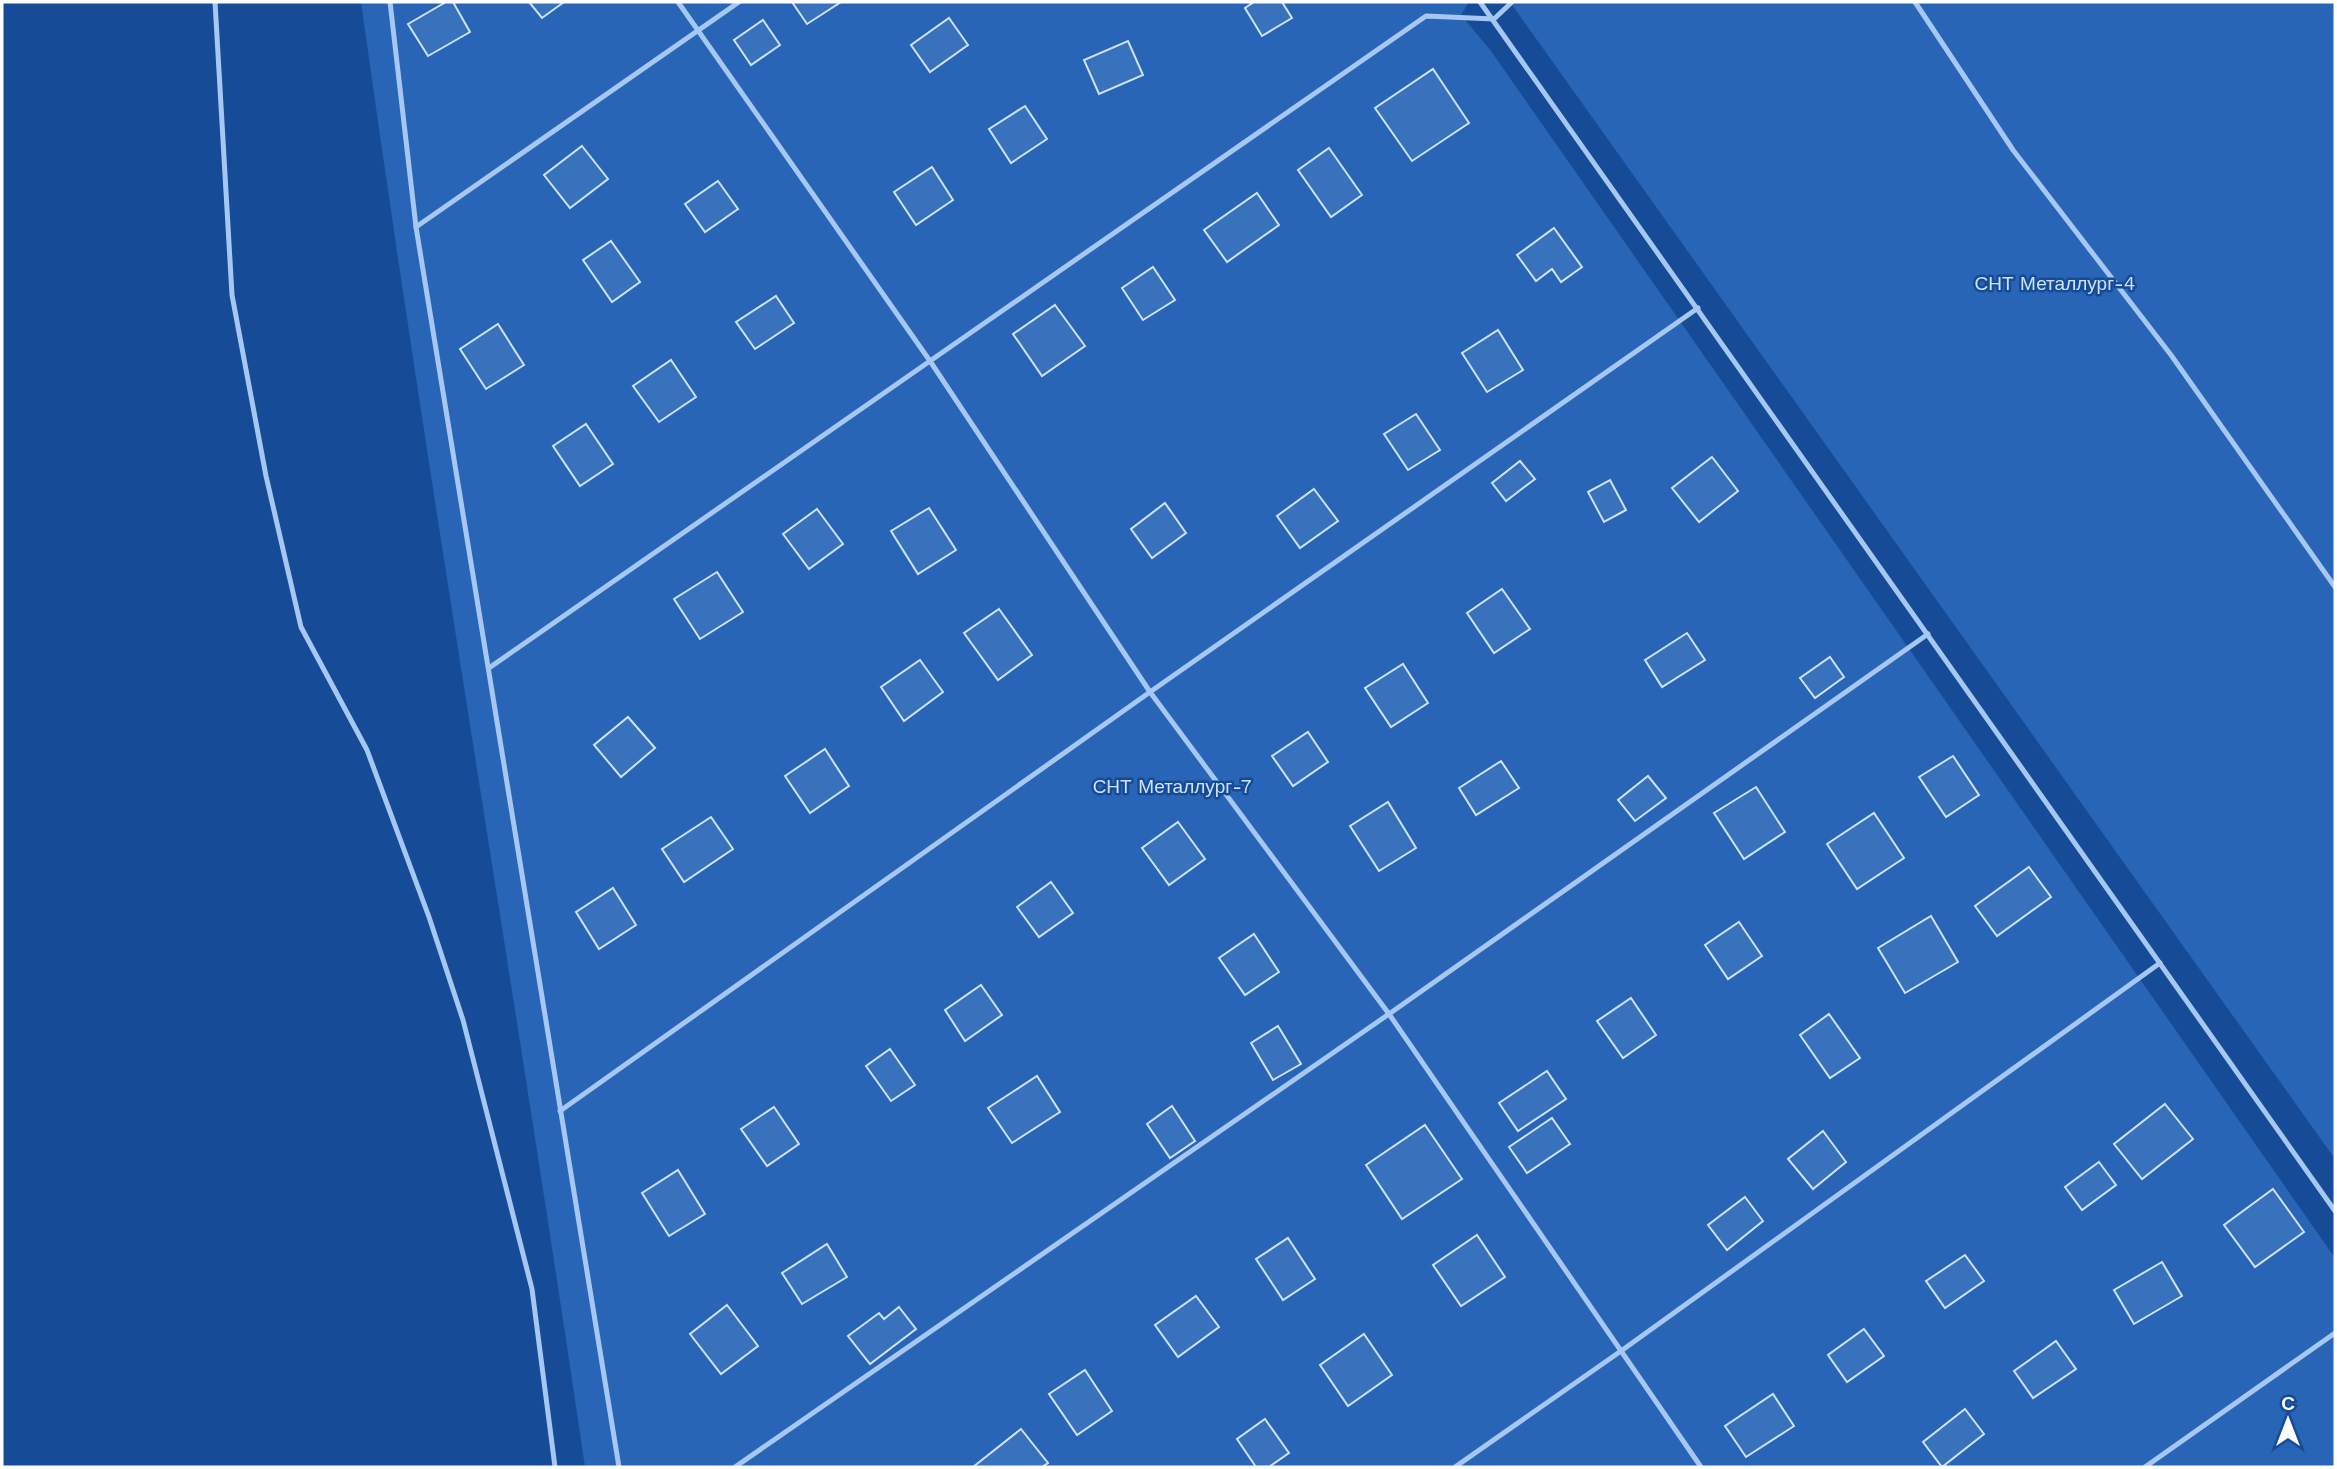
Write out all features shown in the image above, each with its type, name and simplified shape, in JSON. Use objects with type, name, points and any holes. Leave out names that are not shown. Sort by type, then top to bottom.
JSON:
[{"type":"lane","points":[[215,2],[232,295],[266,476],[302,627],[367,750],[429,917],[463,1020],[531,1289],[555,1467]]},
{"type":"lane","points":[[390,2],[416,227],[620,1467]]},
{"type":"lane","points":[[678,2],[930,361],[1150,692],[1389,1014],[1701,1467]]},
{"type":"lane","points":[[416,227],[739,2]]},
{"type":"lane","points":[[1480,2],[2335,1211]]},
{"type":"lane","points":[[489,668],[1426,16],[1494,19],[1512,2]]},
{"type":"lane","points":[[1915,2],[2013,150],[2171,355],[2335,587]]},
{"type":"lane","points":[[560,1111],[1150,692],[1698,308]]},
{"type":"lane","points":[[735,1467],[1389,1014],[1928,634]]},
{"type":"lane","points":[[1455,1467],[1622,1351],[2160,963]]},
{"type":"lane","points":[[2145,1467],[2335,1333]]},
{"type":"green space","name":"СНТ Металлург-7","points":[[361,2],[1469,2],[1461,15],[1491,51],[2335,1258],[2335,1467],[585,1467]]},
{"type":"green space","name":"СНТ Металлург-4","points":[[1510,2],[2335,2],[2335,1159]]},
{"type":"building","points":[[446,2],[453,2],[470,32],[428,56],[408,24]]},
{"type":"building","points":[[529,2],[564,2],[542,18]]},
{"type":"building","points":[[792,2],[841,2],[807,24]]},
{"type":"building","points":[[1254,2],[1282,2],[1292,18],[1262,36],[1245,8]]},
{"type":"building","points":[[949,18],[968,45],[930,72],[911,45]]},
{"type":"building","points":[[763,20],[780,45],[751,65],[734,40]]},
{"type":"building","points":[[1128,41],[1143,75],[1099,94],[1084,60]]},
{"type":"building","points":[[1433,69],[1469,123],[1412,161],[1375,108]]},
{"type":"building","points":[[1025,106],[1047,139],[1011,163],[989,129]]},
{"type":"building","points":[[582,146],[608,179],[570,208],[544,175]]},
{"type":"building","points":[[1329,148],[1362,195],[1331,217],[1298,170]]},
{"type":"building","points":[[932,167],[953,200],[916,225],[894,192]]},
{"type":"building","points":[[718,181],[738,209],[705,232],[685,204]]},
{"type":"building","points":[[1257,193],[1279,225],[1227,262],[1204,230]]},
{"type":"building","points":[[1554,228],[1582,267],[1561,282],[1552,269],[1536,281],[1517,255]]},
{"type":"building","points":[[611,241],[640,282],[612,302],[583,260]]},
{"type":"building","points":[[1153,267],[1175,300],[1143,320],[1122,288]]},
{"type":"building","points":[[776,296],[794,323],[755,349],[736,322]]},
{"type":"building","points":[[1055,305],[1085,346],[1042,376],[1013,334]]},
{"type":"building","points":[[498,324],[524,365],[486,389],[460,349]]},
{"type":"building","points":[[1498,330],[1523,370],[1487,392],[1462,353]]},
{"type":"building","points":[[671,360],[696,397],[659,422],[633,386]]},
{"type":"building","points":[[1416,414],[1440,450],[1408,470],[1384,434]]},
{"type":"building","points":[[586,424],[613,464],[580,486],[553,446]]},
{"type":"building","points":[[1712,457],[1738,491],[1699,522],[1672,488]]},
{"type":"building","points":[[1520,461],[1535,479],[1506,501],[1492,483]]},
{"type":"building","points":[[1610,480],[1626,510],[1604,522],[1588,492]]},
{"type":"building","points":[[1314,489],[1338,521],[1300,548],[1277,516]]},
{"type":"building","points":[[1165,503],[1186,533],[1152,558],[1131,529]]},
{"type":"building","points":[[929,508],[956,550],[918,574],[891,531]]},
{"type":"building","points":[[817,509],[843,544],[809,569],[783,534]]},
{"type":"building","points":[[717,572],[743,612],[700,639],[674,599]]},
{"type":"building","points":[[1502,589],[1530,629],[1494,653],[1467,613]]},
{"type":"building","points":[[999,609],[1032,655],[998,680],[964,633]]},
{"type":"building","points":[[1687,633],[1705,660],[1662,687],[1645,660]]},
{"type":"building","points":[[1830,657],[1844,677],[1815,698],[1800,678]]},
{"type":"building","points":[[920,660],[943,692],[904,721],[881,687]]},
{"type":"building","points":[[1403,664],[1428,703],[1391,727],[1365,688]]},
{"type":"building","points":[[628,717],[655,748],[621,777],[594,745]]},
{"type":"building","points":[[1308,732],[1328,762],[1293,786],[1272,756]]},
{"type":"building","points":[[825,749],[849,786],[810,813],[785,776]]},
{"type":"building","points":[[1953,756],[1979,795],[1946,817],[1919,777]]},
{"type":"building","points":[[1501,761],[1519,788],[1476,815],[1459,788]]},
{"type":"building","points":[[1648,776],[1666,798],[1635,821],[1618,800]]},
{"type":"building","points":[[1756,787],[1785,832],[1744,859],[1714,813]]},
{"type":"building","points":[[1388,802],[1416,848],[1379,871],[1350,826]]},
{"type":"building","points":[[1874,813],[1904,858],[1857,889],[1827,844]]},
{"type":"building","points":[[711,817],[733,849],[684,882],[662,849]]},
{"type":"building","points":[[1178,822],[1205,859],[1169,885],[1142,848]]},
{"type":"building","points":[[2029,867],[2051,897],[1997,936],[1975,906]]},
{"type":"building","points":[[1051,882],[1073,913],[1039,937],[1017,907]]},
{"type":"building","points":[[613,888],[636,925],[599,949],[576,912]]},
{"type":"building","points":[[1931,916],[1958,962],[1905,993],[1878,948]]},
{"type":"building","points":[[1739,922],[1762,956],[1728,979],[1705,945]]},
{"type":"building","points":[[1254,934],[1279,972],[1245,995],[1219,958]]},
{"type":"building","points":[[981,985],[1002,1015],[965,1041],[945,1010]]},
{"type":"building","points":[[1631,998],[1656,1035],[1623,1058],[1597,1021]]},
{"type":"building","points":[[1829,1014],[1860,1058],[1830,1078],[1800,1035]]},
{"type":"building","points":[[1278,1026],[1301,1064],[1273,1080],[1251,1043]]},
{"type":"building","points":[[890,1049],[915,1085],[891,1101],[866,1066]]},
{"type":"building","points":[[1547,1071],[1566,1099],[1518,1131],[1499,1103]]},
{"type":"building","points":[[1037,1076],[1060,1112],[1012,1143],[988,1108]]},
{"type":"building","points":[[2165,1104],[2193,1139],[2142,1179],[2114,1144]]},
{"type":"building","points":[[1172,1106],[1195,1141],[1170,1158],[1147,1124]]},
{"type":"building","points":[[774,1107],[799,1144],[767,1166],[741,1129]]},
{"type":"building","points":[[1552,1118],[1570,1144],[1527,1173],[1509,1147]]},
{"type":"building","points":[[1425,1125],[1462,1179],[1402,1219],[1366,1165]]},
{"type":"building","points":[[1823,1131],[1846,1162],[1813,1189],[1788,1159]]},
{"type":"building","points":[[2099,1162],[2116,1185],[2082,1210],[2065,1187]]},
{"type":"building","points":[[678,1170],[705,1214],[669,1236],[642,1193]]},
{"type":"building","points":[[2273,1189],[2304,1232],[2255,1267],[2224,1225]]},
{"type":"building","points":[[1745,1197],[1763,1221],[1727,1250],[1708,1225]]},
{"type":"building","points":[[1477,1235],[1505,1277],[1461,1306],[1433,1265]]},
{"type":"building","points":[[1288,1238],[1315,1279],[1283,1300],[1256,1259]]},
{"type":"building","points":[[827,1244],[847,1277],[802,1304],[782,1273]]},
{"type":"building","points":[[1965,1255],[1984,1281],[1945,1308],[1926,1281]]},
{"type":"building","points":[[2162,1262],[2182,1296],[2134,1324],[2114,1290]]},
{"type":"building","points":[[1196,1296],[1219,1327],[1178,1357],[1155,1325]]},
{"type":"building","points":[[727,1305],[758,1346],[721,1374],[690,1334]]},
{"type":"building","points":[[899,1307],[916,1329],[870,1364],[848,1336],[879,1313],[884,1319]]},
{"type":"building","points":[[1864,1329],[1884,1356],[1847,1382],[1828,1355]]},
{"type":"building","points":[[1364,1334],[1392,1375],[1348,1406],[1320,1365]]},
{"type":"building","points":[[2056,1341],[2076,1369],[2033,1398],[2014,1371]]},
{"type":"building","points":[[1085,1370],[1112,1411],[1077,1435],[1049,1394]]},
{"type":"building","points":[[1773,1394],[1794,1426],[1746,1457],[1725,1426]]},
{"type":"building","points":[[1965,1409],[1984,1434],[1942,1467],[1923,1442]]},
{"type":"building","points":[[1265,1419],[1289,1453],[1269,1467],[1256,1467],[1237,1439]]},
{"type":"building","points":[[1021,1429],[1048,1463],[1042,1467],[973,1467]]}]
